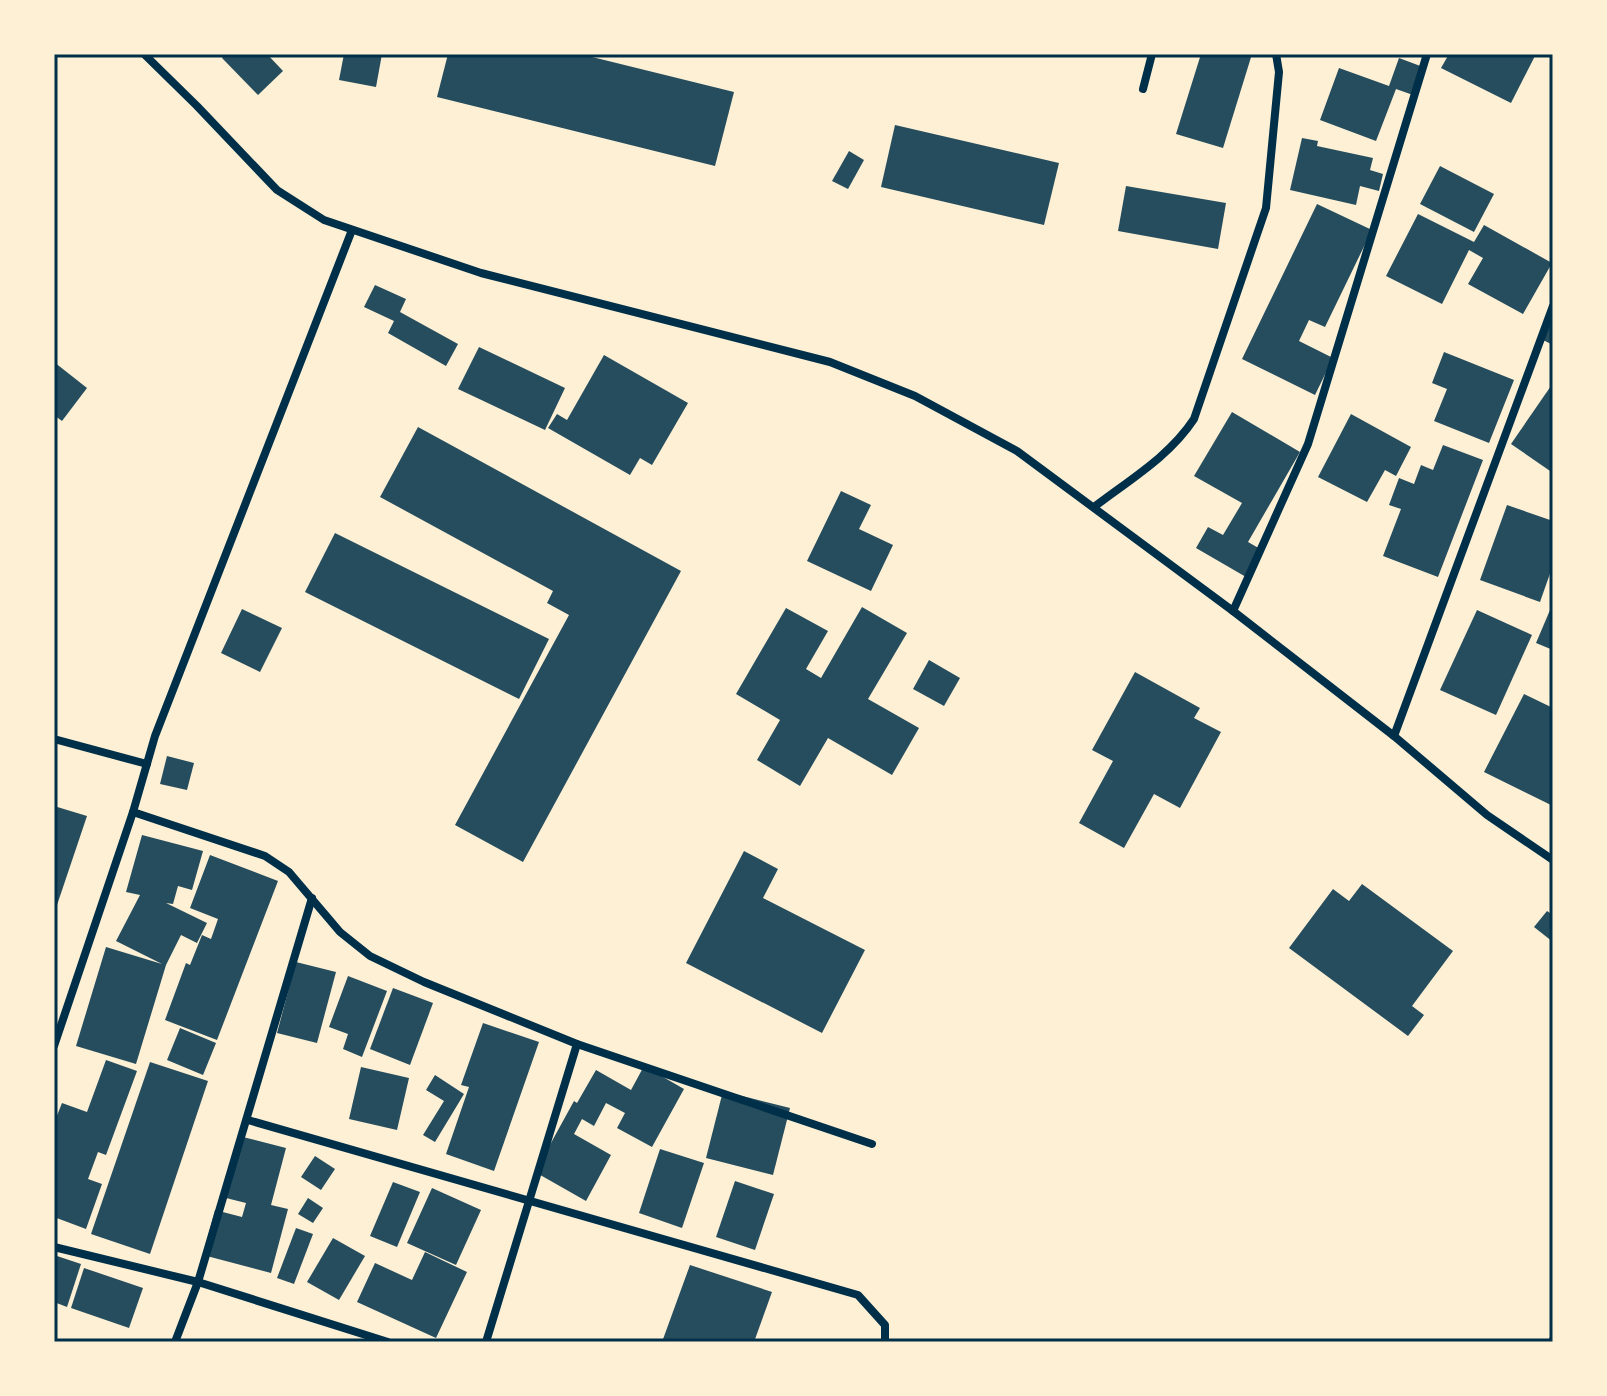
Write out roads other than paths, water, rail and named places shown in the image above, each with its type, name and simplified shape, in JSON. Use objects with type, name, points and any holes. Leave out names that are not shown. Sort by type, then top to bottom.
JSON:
[{"type":"street","points":[[144,54],[277,190],[324,220],[481,273],[830,362],[915,396],[1017,451],[1233,611],[1394,736],[1487,815],[1552,855]]},
{"type":"street","points":[[1143,89],[1152,54]]},
{"type":"street","points":[[1094,507],[1167,452],[1194,419],[1266,208],[1279,72],[1276,54]]},
{"type":"street","points":[[1233,611],[1308,444],[1427,54]]},
{"type":"street","points":[[54,1046],[133,812],[155,736],[352,230]]},
{"type":"street","points":[[1394,736],[1553,306]]},
{"type":"street","points":[[54,739],[147,764]]},
{"type":"street","points":[[133,812],[265,856],[289,872],[340,932],[370,956],[424,982],[577,1044],[872,1144]]},
{"type":"street","points":[[175,1342],[198,1282],[248,1120],[312,898]]},
{"type":"street","points":[[486,1342],[577,1044]]},
{"type":"street","points":[[248,1120],[858,1295],[885,1325],[885,1342]]},
{"type":"street","points":[[54,1247],[198,1282],[388,1342]]}]
